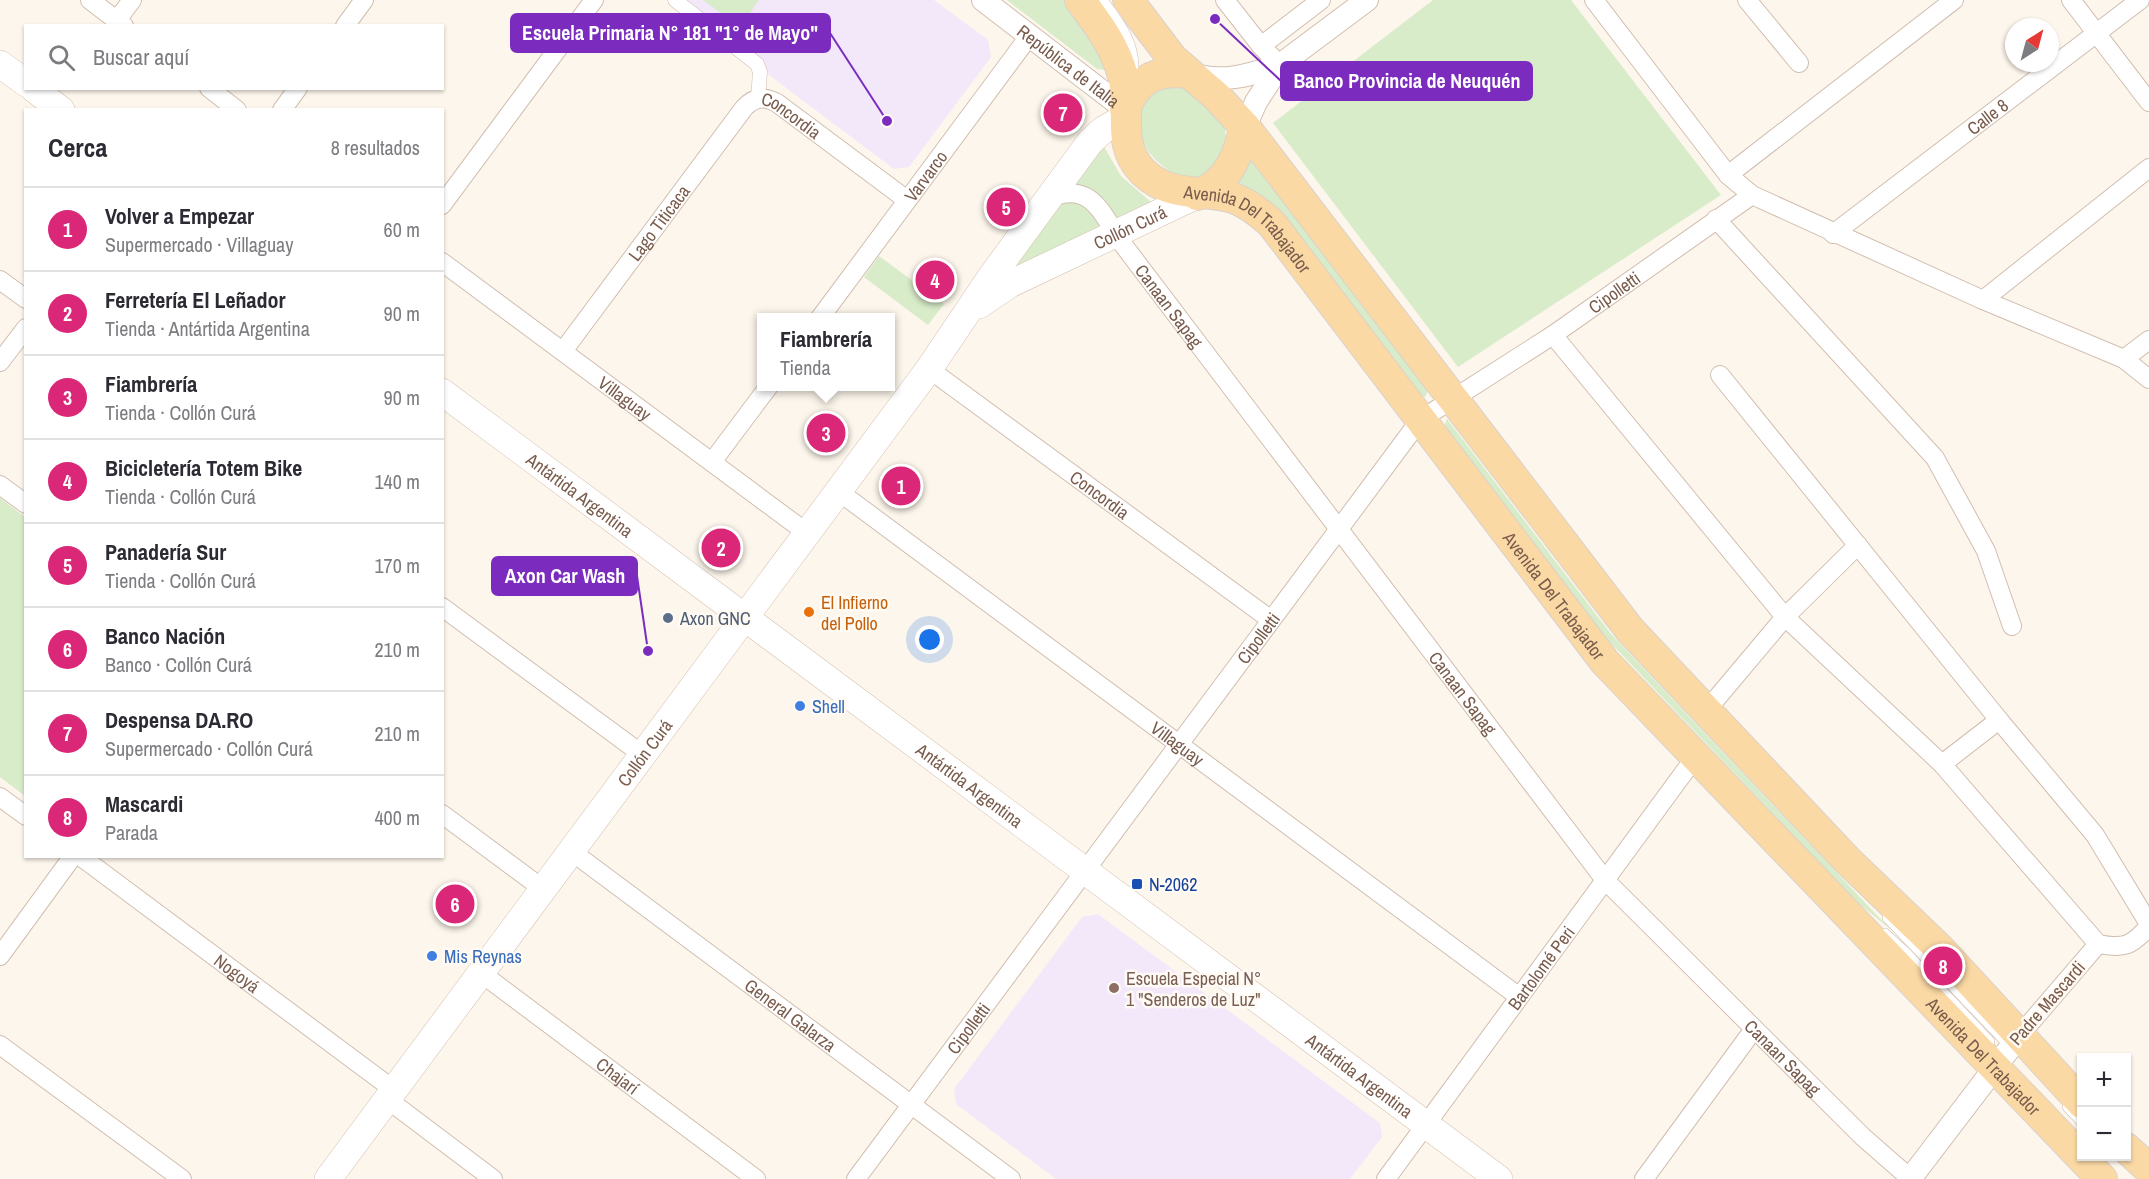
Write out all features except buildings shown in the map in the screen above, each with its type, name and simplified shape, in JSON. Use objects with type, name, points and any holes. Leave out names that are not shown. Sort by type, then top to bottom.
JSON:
[{"type":"main road","name":"Avenida Del Trabajador","points":[[1080,0],[1113,48],[1125,106],[1129,150],[1141,171],[1170,190],[1197,195],[1224,196],[1240,201],[1265,218],[1612,609],[1706,711],[1862,875],[1940,949],[2008,1054],[2102,1179]]},
{"type":"main road","name":"Avenida Del Trabajador","points":[[1128,0],[1162,47],[1217,97],[1264,151],[1436,409],[1583,636],[1696,756],[2008,1054],[2070,1100]]},
{"type":"main road","points":[[0,64],[24,82]]},
{"type":"main road","name":"Collón Curá","points":[[328,1179],[960,326],[991,277],[1095,136],[1125,106],[1133,91],[1148,77],[1166,72],[1188,73]]},
{"type":"main road","points":[[36,90],[58,108]]},
{"type":"main road","name":"Collón Curá","points":[[960,326],[982,302],[999,290],[1213,187],[1227,173],[1237,154],[1245,127]]},
{"type":"main road","name":"Antártida Argentina","points":[[444,393],[1499,1179]]},
{"type":"main road","points":[[2131,1152],[2149,1169]]},
{"type":"street","points":[[90,0],[121,23],[132,0]]},
{"type":"street","points":[[346,24],[364,0]]},
{"type":"street","points":[[444,202],[594,0]]},
{"type":"street","name":"Concordia","points":[[675,0],[757,64],[758,98],[777,103],[907,200]]},
{"type":"street","name":"República de Italia","points":[[984,0],[1125,106]]},
{"type":"street","points":[[1090,0],[1114,33],[1125,55],[1119,32],[1096,0]]},
{"type":"street","points":[[1225,0],[1261,46],[1280,65]]},
{"type":"street","points":[[1261,46],[1321,0]]},
{"type":"street","name":"Collón Curá","points":[[1245,127],[1256,102],[1280,65],[1367,0]]},
{"type":"street","points":[[1594,0],[1728,175],[1752,195],[1833,234],[2124,359],[2149,379]]},
{"type":"street","points":[[1748,0],[1799,63]]},
{"type":"street","points":[[1728,175],[1954,0]]},
{"type":"street","points":[[2071,0],[2149,102]]},
{"type":"street","name":"Calle 8","points":[[1833,234],[2140,0]]},
{"type":"street","name":"Varvarco","points":[[824,313],[1030,35]]},
{"type":"street","name":"Collón Curá","points":[[1188,73],[1202,78],[1227,79],[1280,65]]},
{"type":"street","points":[[212,90],[234,108]]},
{"type":"street","points":[[283,108],[297,90]]},
{"type":"street","name":"Lago Titicaca","points":[[563,351],[744,108],[758,98]]},
{"type":"street","points":[[1983,300],[2149,168]]},
{"type":"street","name":"Canaan Sapag","points":[[1048,199],[1071,193],[1085,197],[1099,208],[1115,234],[1605,880],[1874,1147],[1911,1179]]},
{"type":"street","name":"Cipolletti","points":[[856,1179],[1338,530],[1436,409],[1553,335],[1752,195]]},
{"type":"street","points":[[1716,219],[1935,458],[1986,552],[2012,626]]},
{"type":"street","name":"Villaguay","points":[[444,263],[807,533]]},
{"type":"street","points":[[0,280],[24,298]]},
{"type":"street","points":[[0,362],[24,331]]},
{"type":"street","points":[[1553,335],[1785,617],[1942,764],[2098,944],[2118,948],[2137,941],[2149,925],[2095,836],[1720,375]]},
{"type":"street","points":[[2124,359],[2149,340]]},
{"type":"street","name":"Concordia","points":[[928,369],[1271,620]]},
{"type":"street","points":[[712,462],[765,391]]},
{"type":"street","points":[[0,485],[24,503]]},
{"type":"street","name":"Villaguay","points":[[838,491],[1518,996]]},
{"type":"street","points":[[1706,711],[1785,617],[1858,545]]},
{"type":"street","points":[[444,608],[643,754]]},
{"type":"street","points":[[1942,764],[1999,720]]},
{"type":"street","name":"Bartolomé Peri","points":[[1386,1179],[1696,756]]},
{"type":"street","points":[[0,797],[24,815]]},
{"type":"street","points":[[444,815],[543,888]]},
{"type":"street","name":"General Galarza","points":[[571,851],[1011,1179]]},
{"type":"street","points":[[0,956],[72,858]]},
{"type":"street","name":"Nogoyá","points":[[83,858],[391,1095],[493,1179]]},
{"type":"street","points":[[1917,932],[2003,1024],[2003,1029],[1998,1029],[1912,937],[1917,932]]},
{"type":"street","name":"Padre Mascardi","points":[[1911,1179],[2008,1054],[2098,944]]},
{"type":"street","points":[[1899,950],[1985,1042],[1984,1046],[1980,1047],[1893,954],[1899,950]]},
{"type":"street","name":"Chajarí","points":[[481,973],[756,1179]]},
{"type":"street","points":[[1644,1179],[1754,1029]]},
{"type":"street","points":[[0,1045],[182,1179]]},
{"type":"lane","points":[[1103,0],[1127,36],[1133,57],[1134,71],[1125,106]]},
{"type":"lane","points":[[1116,0],[1131,20],[1162,47]]},
{"type":"lane","points":[[1264,151],[1276,183],[1307,226]]},
{"type":"lane","points":[[1240,201],[1276,221],[1297,239]]},
{"type":"lane","points":[[1575,605],[1589,624]]},
{"type":"lane","points":[[1883,914],[2008,1054]]},
{"type":"lane","points":[[1879,928],[2008,1054]]},
{"type":"lane","points":[[2035,1094],[2052,1112]]},
{"type":"lane","points":[[2070,1100],[2077,1113]]},
{"type":"shaded area","points":[[684,0],[934,0],[988,40],[991,57],[909,167],[894,169],[769,75],[760,57]]},
{"type":"shaded area","name":"Escuela Especial N° 1 \"Senderos de Luz\"","points":[[1098,914],[1380,1123],[1382,1137],[1350,1179],[1056,1179],[956,1104],[954,1089],[1082,917]]},
{"type":"green space","points":[[703,0],[759,0],[740,27]]},
{"type":"green space","points":[[1007,0],[1071,0],[1108,49],[1106,70],[1097,69]]},
{"type":"green space","points":[[1433,0],[1571,0],[1721,195],[1458,367],[1273,123]]},
{"type":"green space","points":[[1182,84],[1225,123],[1227,152],[1203,179],[1179,175],[1155,160],[1143,143],[1137,125],[1136,116],[1148,90]]},
{"type":"green space","points":[[1103,145],[1121,176],[1151,202],[1120,223],[1070,183]]},
{"type":"green space","points":[[1251,158],[1428,391],[1425,397],[1420,395],[1304,240],[1291,227],[1231,188]]},
{"type":"green space","points":[[1070,198],[1096,213],[1101,227],[996,283],[1055,205]]},
{"type":"green space","points":[[879,256],[944,304],[928,325],[864,277]]},
{"type":"green space","points":[[1447,419],[1611,634],[1890,929],[1857,902],[1607,639],[1444,426]]},
{"type":"green space","points":[[0,498],[24,516],[24,795],[0,777]]},
{"type":"place","name":"Banco Provincia de Neuquén","points":[[1215,19]]},
{"type":"place","name":"Despensa DA.RO","points":[[1063,113]]},
{"type":"place","name":"Escuela Primaria N° 181 \"1° de Mayo\"","points":[[887,121]]},
{"type":"place","name":"Panadería Sur","points":[[1006,207]]},
{"type":"place","name":"Bicicletería Totem Bike","points":[[935,280]]},
{"type":"place","name":"Fiambrería","points":[[826,433]]},
{"type":"place","name":"Volver a Empezar","points":[[901,486]]},
{"type":"place","name":"Ferretería El Leñador","points":[[721,548]]},
{"type":"place","name":"El Infierno del Pollo","points":[[809,612]]},
{"type":"place","name":"Axon GNC","points":[[668,618]]},
{"type":"place","name":"Axon Car Wash","points":[[648,651]]},
{"type":"place","name":"Shell","points":[[800,706]]},
{"type":"place","name":"N-2062","points":[[1137,884]]},
{"type":"place","name":"Banco Nación","points":[[455,904]]},
{"type":"place","name":"Mis Reynas","points":[[432,956]]},
{"type":"place","name":"Mascardi","points":[[1943,966]]},
{"type":"place","name":"Escuela Especial N° 1 \"Senderos de Luz\"","points":[[1114,988]]}]
